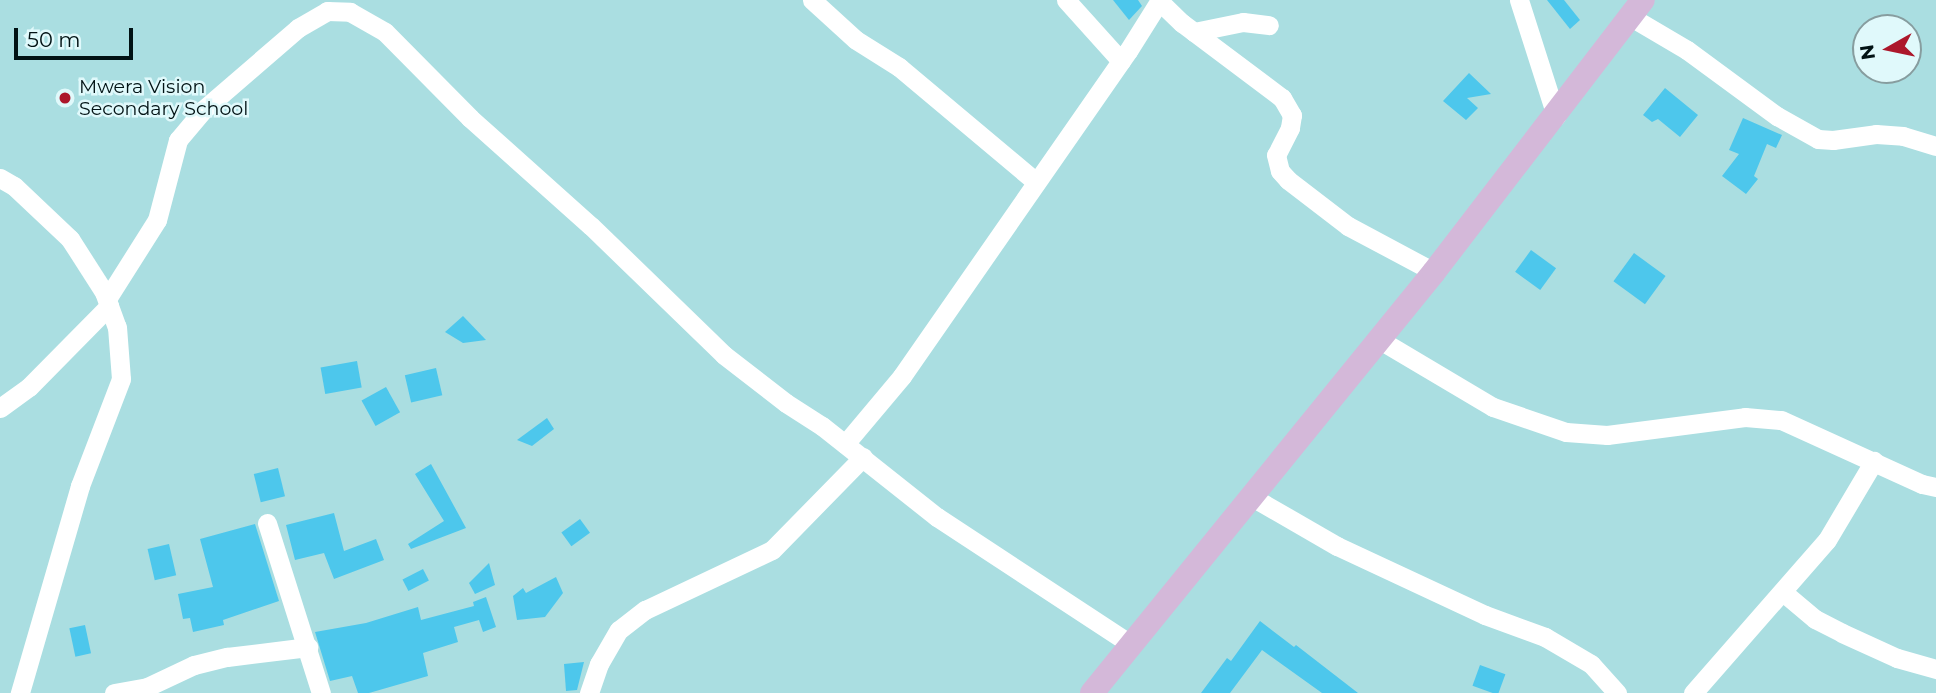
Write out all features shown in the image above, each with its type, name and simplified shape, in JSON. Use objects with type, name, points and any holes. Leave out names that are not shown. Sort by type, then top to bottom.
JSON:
[{"type":"main road","points":[[1092,693],[1380,340],[1556,117],[1637,9]]},
{"type":"street","points":[[812,0],[856,40],[899,67],[1036,181]]},
{"type":"street","points":[[1066,0],[1121,61]]},
{"type":"street","points":[[1519,0],[1556,117]]},
{"type":"street","points":[[845,444],[902,376],[1160,1],[1195,32],[1282,98],[1289,108],[1290,128],[1276,155],[1280,171],[1288,180],[1358,233],[1434,272]]},
{"type":"street","points":[[0,408],[29,387],[108,303],[157,219],[178,140],[203,110],[298,28],[334,6],[384,32],[470,118],[591,226],[724,355],[976,544],[1132,645]]},
{"type":"street","points":[[1637,9],[1777,116],[1818,138],[1833,140],[1876,134],[1903,136],[1936,146]]},
{"type":"street","points":[[1195,32],[1243,22],[1269,25]]},
{"type":"street","points":[[0,178],[14,186],[70,239],[108,303],[117,327],[121,379],[80,486],[20,693]]},
{"type":"street","points":[[1380,340],[1493,407],[1566,432],[1608,435],[1745,417],[1781,420],[1922,484],[1936,487]]},
{"type":"street","points":[[589,693],[599,664],[620,630],[645,610],[772,550],[863,457]]},
{"type":"street","points":[[1693,693],[1784,593],[1827,540],[1874,461]]},
{"type":"street","points":[[1252,498],[1337,547],[1485,615],[1545,637],[1591,664],[1617,693]]},
{"type":"street","points":[[267,523],[321,693]]},
{"type":"street","points":[[1784,593],[1815,619],[1842,633],[1897,658],[1936,669]]},
{"type":"street","points":[[114,693],[147,687],[194,665],[227,657],[308,647]]},
{"type":"building","points":[[1113,0],[1138,0],[1142,6],[1129,20]]},
{"type":"building","points":[[1547,0],[1564,0],[1580,20],[1570,29]]},
{"type":"building","points":[[1469,73],[1491,94],[1467,98],[1478,108],[1466,120],[1443,101]]},
{"type":"building","points":[[1665,88],[1698,115],[1680,137],[1658,119],[1652,122],[1643,115]]},
{"type":"building","points":[[1743,118],[1782,135],[1776,148],[1767,144],[1754,176],[1758,179],[1746,194],[1722,176],[1739,154],[1729,150]]},
{"type":"building","points":[[1531,250],[1556,268],[1540,290],[1515,272]]},
{"type":"building","points":[[1634,253],[1666,276],[1645,304],[1613,281]]},
{"type":"building","points":[[463,316],[486,340],[463,343],[445,332]]},
{"type":"building","points":[[357,361],[362,388],[325,394],[321,367]]},
{"type":"building","points":[[436,368],[442,395],[411,402],[405,375]]},
{"type":"building","points":[[386,387],[400,412],[376,426],[362,401]]},
{"type":"building","points":[[547,418],[554,429],[532,446],[517,440]]},
{"type":"building","points":[[431,464],[466,528],[411,549],[408,544],[444,521],[415,474]]},
{"type":"building","points":[[278,468],[285,496],[261,502],[254,474]]},
{"type":"building","points":[[334,513],[344,551],[376,539],[384,560],[334,579],[324,553],[295,560],[286,525]]},
{"type":"building","points":[[580,519],[590,533],[571,546],[561,533]]},
{"type":"building","points":[[255,524],[279,601],[223,620],[224,625],[193,632],[190,618],[183,619],[178,594],[213,587],[200,539]]},
{"type":"building","points":[[169,544],[176,575],[155,580],[148,549]]},
{"type":"building","points":[[489,563],[495,585],[475,594],[469,583]]},
{"type":"building","points":[[423,569],[429,581],[408,591],[403,579]]},
{"type":"building","points":[[556,577],[563,593],[545,617],[517,620],[513,596],[523,588],[526,593]]},
{"type":"building","points":[[486,597],[496,627],[483,632],[479,620],[454,627],[458,642],[423,653],[428,676],[369,693],[358,693],[352,676],[330,681],[315,632],[366,623],[418,607],[421,620],[474,606],[473,602]]},
{"type":"building","points":[[1260,621],[1358,693],[1322,693],[1262,650],[1230,693],[1201,693],[1227,658],[1231,661]]},
{"type":"building","points":[[85,625],[91,653],[75,657],[69,628]]},
{"type":"building","points":[[584,662],[577,690],[566,691],[564,664]]},
{"type":"building","points":[[1480,665],[1505,674],[1499,693],[1472,686]]},
{"type":"place","name":"Mwera Vision Secondary School","points":[[65,98]]}]
